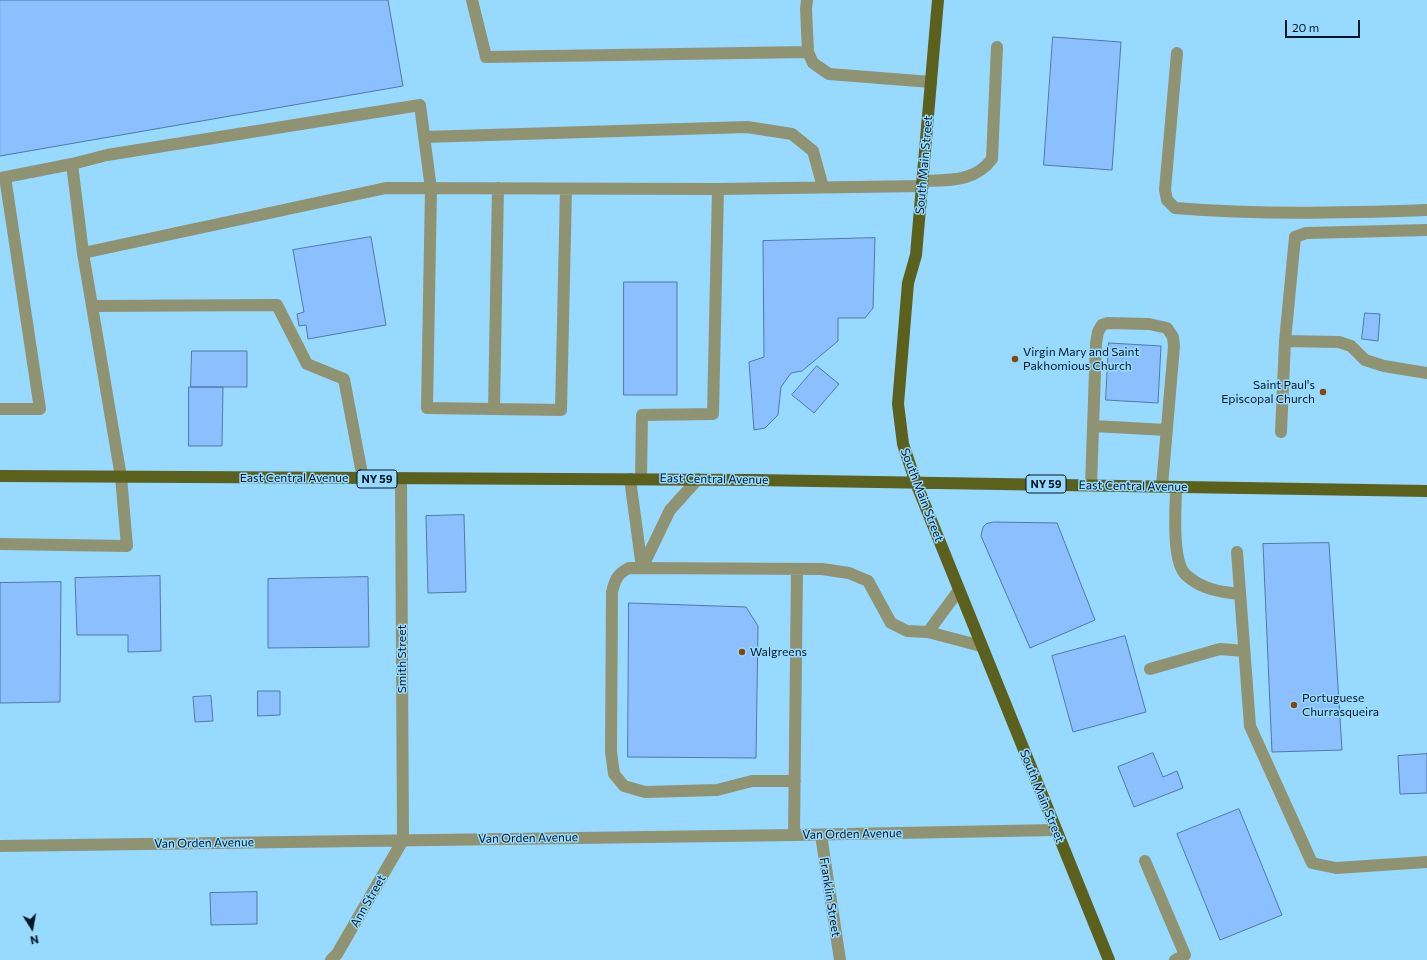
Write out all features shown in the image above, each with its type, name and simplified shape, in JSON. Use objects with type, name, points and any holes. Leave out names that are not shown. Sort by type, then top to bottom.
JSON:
[{"type":"main road","name":"South Main Street","points":[[938,0],[916,255],[908,283],[898,404],[903,444],[916,482],[981,646],[1108,960]]},
{"type":"main road","name":"East Central Avenue","points":[[0,476],[363,479],[698,479],[1427,491]]},
{"type":"street","points":[[472,0],[486,57],[808,52]]},
{"type":"street","points":[[807,0],[808,52],[813,63],[829,74],[931,82]]},
{"type":"street","points":[[83,253],[386,188],[718,189],[923,184],[952,180],[973,175],[986,167],[992,160],[997,47]]},
{"type":"street","points":[[1177,53],[1165,190],[1167,200],[1175,208],[1208,211],[1304,214],[1427,210]]},
{"type":"street","points":[[0,409],[40,409],[2,177],[72,164],[107,154],[420,106],[431,188],[427,408],[561,410],[566,189]]},
{"type":"street","points":[[424,137],[747,127],[792,134],[813,151],[823,187]]},
{"type":"street","points":[[0,544],[127,546],[121,477],[83,253],[72,164]]},
{"type":"street","points":[[494,409],[498,188]]},
{"type":"street","points":[[642,568],[635,479],[642,415],[713,414],[718,189]]},
{"type":"street","points":[[1281,432],[1285,341],[1295,237],[1306,233],[1427,230]]},
{"type":"street","points":[[92,306],[277,305],[307,364],[344,380],[363,479]]},
{"type":"street","points":[[1091,485],[1096,343],[1098,332],[1102,325],[1108,323],[1149,324],[1167,328],[1173,337],[1174,346],[1162,486]]},
{"type":"street","points":[[1285,341],[1340,342],[1351,346],[1365,360],[1384,366],[1427,373]]},
{"type":"street","points":[[1093,426],[1167,430]]},
{"type":"street","name":"Smith Street","points":[[401,479],[403,840]]},
{"type":"street","points":[[642,568],[670,510],[698,479]]},
{"type":"street","points":[[1176,487],[1176,542],[1178,561],[1185,574],[1202,586],[1220,592],[1240,594]]},
{"type":"street","points":[[1237,552],[1250,726],[1312,863],[1336,868],[1427,862]]},
{"type":"street","points":[[795,781],[752,781],[717,790],[645,792],[624,786],[614,774],[611,752],[612,592],[615,582],[621,572],[629,568],[642,568],[822,569],[849,573],[868,581],[891,623],[907,630],[928,632],[981,646]]},
{"type":"street","points":[[794,835],[797,569]]},
{"type":"street","points":[[928,632],[959,590]]},
{"type":"street","points":[[1150,669],[1220,649],[1244,651]]},
{"type":"street","name":"Van Orden Avenue","points":[[0,846],[821,835],[1055,830]]},
{"type":"street","name":"Franklin Street","points":[[821,835],[840,960]]},
{"type":"street","name":"Ann Street","points":[[331,960],[337,954],[403,840]]},
{"type":"street","points":[[1145,861],[1186,955],[1174,960]]},
{"type":"building","points":[[0,0],[388,0],[403,86],[0,156]]},
{"type":"building","points":[[1053,37],[1121,42],[1112,170],[1044,165]]},
{"type":"building","points":[[371,237],[386,325],[308,339],[306,325],[299,326],[297,314],[304,312],[293,250]]},
{"type":"building","points":[[875,238],[873,308],[865,318],[838,318],[838,341],[802,371],[791,373],[781,387],[778,415],[765,428],[754,430],[749,362],[764,357],[763,241]]},
{"type":"building","points":[[624,282],[677,282],[677,395],[624,395]]},
{"type":"building","points":[[1365,313],[1380,314],[1378,341],[1362,339]]},
{"type":"building","points":[[1109,343],[1161,346],[1158,403],[1106,400]]},
{"type":"building","points":[[192,351],[247,351],[247,387],[191,387]]},
{"type":"building","points":[[817,366],[839,384],[814,413],[792,395]]},
{"type":"building","points":[[189,387],[223,387],[222,446],[189,446]]},
{"type":"building","points":[[464,515],[466,592],[428,593],[426,516]]},
{"type":"building","points":[[994,522],[1057,523],[1095,620],[1030,648],[981,536],[983,527],[986,524]]},
{"type":"building","points":[[1329,543],[1342,750],[1272,752],[1263,544]]},
{"type":"building","points":[[160,576],[161,651],[128,652],[128,635],[77,635],[75,578]]},
{"type":"building","points":[[368,577],[369,647],[268,648],[268,579]]},
{"type":"building","points":[[61,582],[60,702],[0,703],[0,583]]},
{"type":"building","points":[[629,603],[746,607],[758,626],[756,758],[628,757]]},
{"type":"building","points":[[1125,636],[1146,712],[1073,732],[1052,656]]},
{"type":"building","points":[[258,691],[280,691],[280,715],[258,716]]},
{"type":"building","points":[[211,696],[213,721],[195,722],[193,697]]},
{"type":"building","points":[[1153,753],[1163,777],[1177,771],[1183,788],[1134,807],[1118,767]]},
{"type":"building","points":[[1427,754],[1427,793],[1400,794],[1398,756]]},
{"type":"building","points":[[1239,809],[1282,915],[1220,940],[1177,834]]},
{"type":"building","points":[[257,892],[257,924],[211,925],[210,893]]},
{"type":"place","name":"Virgin Mary and Saint Pakhomious Church","points":[[1015,359]]},
{"type":"place","name":"Saint Paul's Episcopal Church","points":[[1323,392]]},
{"type":"place","name":"Walgreens","points":[[742,652]]},
{"type":"place","name":"Portuguese Churrasqueira","points":[[1294,705]]}]
